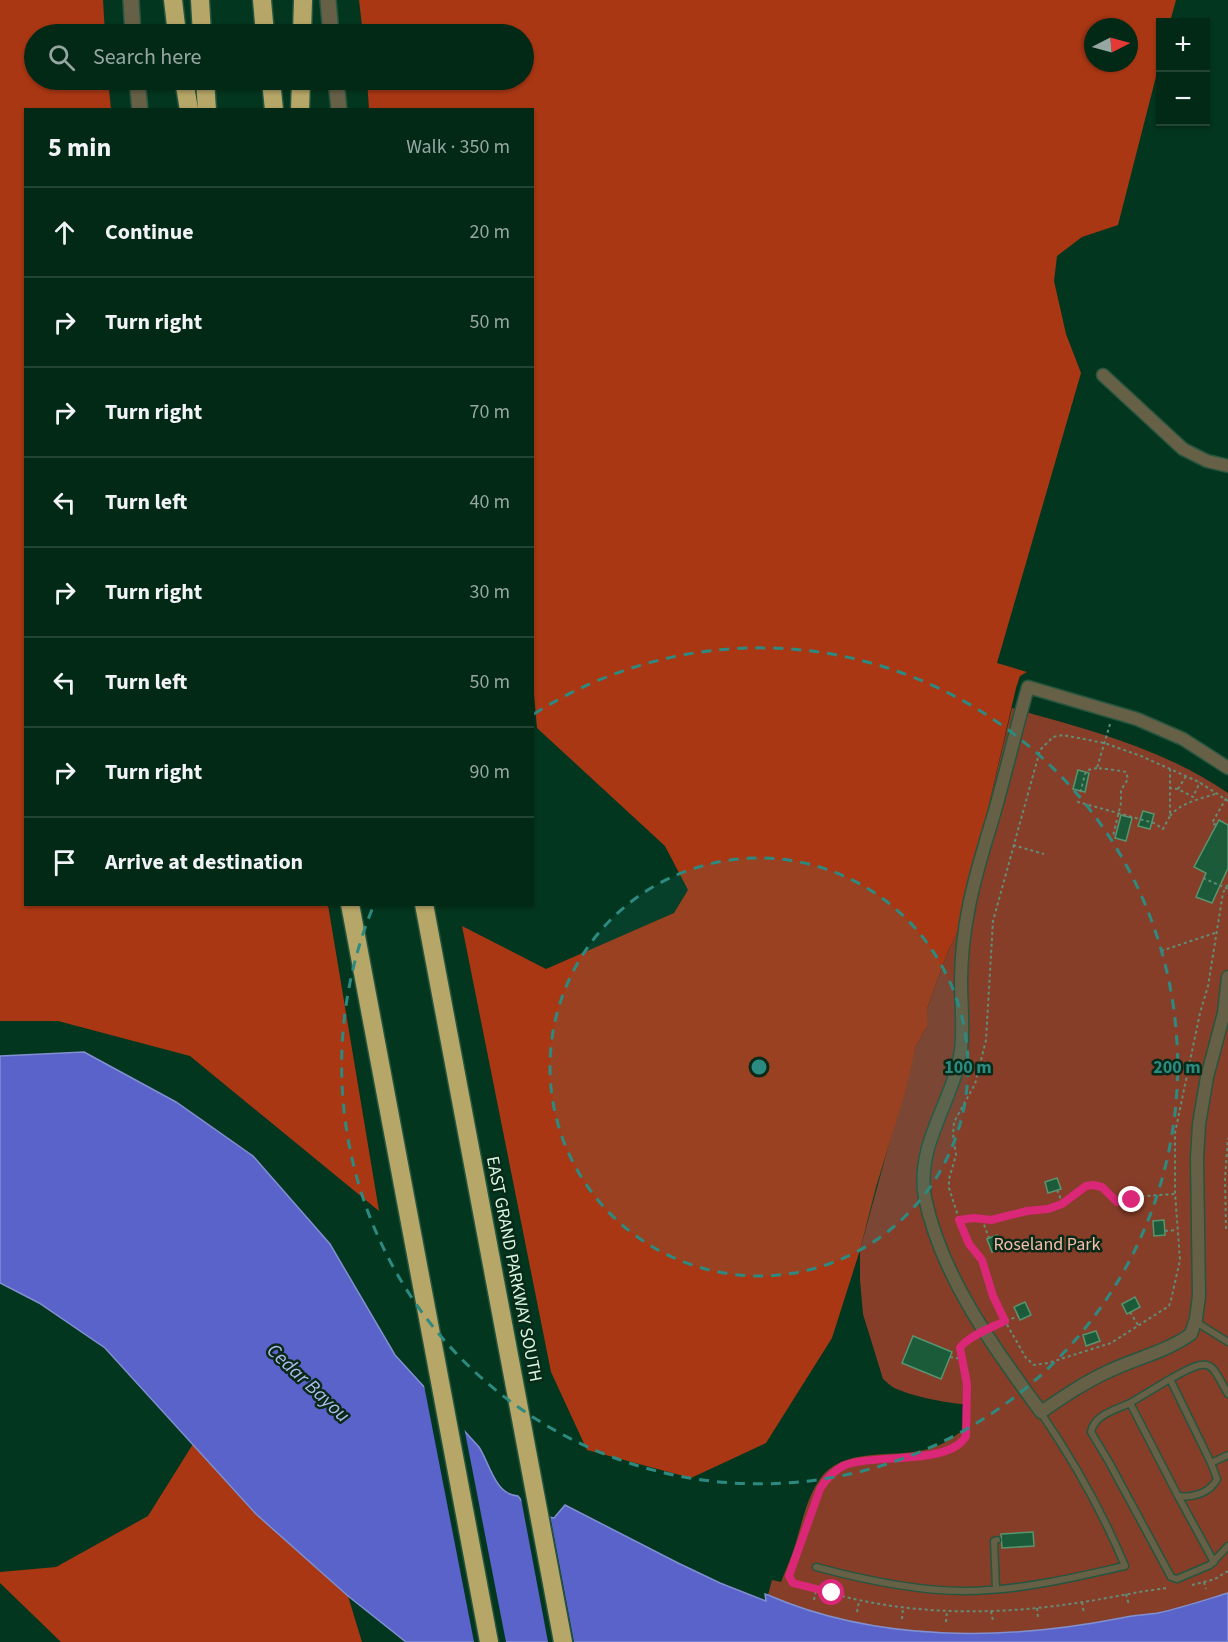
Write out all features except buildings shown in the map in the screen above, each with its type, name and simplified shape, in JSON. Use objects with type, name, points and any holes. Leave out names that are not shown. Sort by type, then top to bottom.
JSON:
[{"type":"highway","points":[[173,0],[176,24]]},
{"type":"highway","points":[[200,0],[201,24]]},
{"type":"highway","points":[[262,0],[264,24]]},
{"type":"highway","points":[[302,24],[303,0]]},
{"type":"highway","points":[[186,90],[189,108]]},
{"type":"highway","points":[[206,90],[207,108]]},
{"type":"highway","points":[[272,90],[274,108]]},
{"type":"highway","points":[[300,108],[301,90]]},
{"type":"highway","points":[[350,906],[489,1642]]},
{"type":"highway","name":"EAST GRAND PARKWAY SOUTH","points":[[424,906],[563,1642]]},
{"type":"street","points":[[131,0],[132,24]]},
{"type":"street","points":[[328,0],[330,24]]},
{"type":"street","points":[[138,90],[140,108]]},
{"type":"street","points":[[337,90],[339,108]]},
{"type":"street","points":[[1103,375],[1183,449],[1207,461],[1228,466]]},
{"type":"street","points":[[1228,768],[1183,739],[1137,719],[1028,687],[969,904],[962,970],[961,1050],[956,1071],[927,1151],[923,1181],[930,1217],[944,1256],[984,1331],[1041,1412],[1083,1384],[1110,1370],[1180,1342],[1191,1335],[1199,1296],[1197,1158],[1199,1124],[1207,1077],[1224,1013],[1228,977]]},
{"type":"lane","points":[[1195,1322],[1228,1342]]},
{"type":"lane","points":[[1228,1394],[1212,1367],[1196,1365],[1098,1419],[1092,1424],[1091,1432],[1172,1577],[1177,1579],[1214,1562],[1228,1546]]},
{"type":"lane","points":[[1170,1379],[1217,1479],[1213,1486],[1192,1497],[1178,1496]]},
{"type":"lane","points":[[1130,1403],[1214,1562]]},
{"type":"lane","points":[[816,1567],[853,1577],[905,1586],[996,1589],[1041,1584],[1125,1566],[1113,1537],[1063,1445],[1041,1412]]},
{"type":"lane","points":[[1211,1463],[1228,1455]]},
{"type":"lane","points":[[996,1589],[994,1541],[997,1540]]},
{"type":"path","points":[[1097,768],[1114,713]]},
{"type":"path","points":[[1226,800],[1186,776],[1104,743],[1063,735],[1053,737],[1040,750],[993,921],[987,1029],[975,1084],[952,1128],[956,1155],[949,1179],[949,1188],[969,1244],[982,1260],[993,1296],[1005,1321],[1026,1358],[1034,1365],[1048,1363],[1111,1343],[1169,1306],[1180,1260],[1175,1193],[1175,1133],[1200,1013],[1208,986],[1223,893],[1228,884]]},
{"type":"path","points":[[1113,836],[1119,813],[1120,790],[1128,780],[1128,776],[1122,771],[1115,772],[1097,768],[1088,770],[1078,802],[1119,813],[1154,823],[1163,829],[1175,809],[1217,794]]},
{"type":"path","points":[[1170,769],[1170,816]]},
{"type":"path","points":[[1178,789],[1186,776]]},
{"type":"path","points":[[1170,788],[1178,789],[1192,797],[1200,783]]},
{"type":"path","points":[[1216,825],[1212,823],[1228,795]]},
{"type":"path","points":[[1013,845],[1044,854]]},
{"type":"path","points":[[1203,878],[1227,888]]},
{"type":"path","points":[[1161,951],[1217,932]]},
{"type":"path","points":[[1226,1229],[1225,1178],[1228,1138]]},
{"type":"path","points":[[959,1220],[997,1219],[1027,1211],[1048,1209],[1062,1204],[1086,1186],[1093,1185],[1102,1187],[1117,1202],[1175,1193]]},
{"type":"path","points":[[1057,1190],[1062,1204]]},
{"type":"path","points":[[1072,1196],[1075,1199]]},
{"type":"path","points":[[982,1219],[989,1238]]},
{"type":"path","points":[[1165,1231],[1178,1230]]},
{"type":"path","points":[[1130,1312],[1138,1326]]},
{"type":"path","points":[[1018,1316],[984,1331],[963,1343],[960,1348],[966,1374],[967,1401],[967,1427],[963,1442],[955,1447],[922,1456],[844,1466],[826,1479],[820,1489],[789,1576],[793,1583],[859,1600],[903,1608],[947,1611],[1037,1608],[1174,1587]]},
{"type":"path","points":[[1089,1345],[1090,1349]]},
{"type":"path","points":[[950,1357],[962,1359]]},
{"type":"path","points":[[1185,1586],[1204,1582],[1228,1571]]},
{"type":"path","points":[[1204,1582],[1206,1589]]},
{"type":"path","points":[[814,1600],[816,1590]]},
{"type":"path","points":[[1126,1594],[1129,1605]]},
{"type":"path","points":[[857,1612],[859,1600]]},
{"type":"path","points":[[1082,1602],[1084,1613]]},
{"type":"path","points":[[902,1619],[903,1608]]},
{"type":"path","points":[[1037,1608],[1038,1618]]},
{"type":"path","points":[[946,1622],[947,1611]]},
{"type":"path","points":[[992,1611],[993,1621]]},
{"type":"green space","name":"Roseland Park","points":[[1012,708],[1096,732],[1150,752],[1176,763],[1228,793],[1228,1593],[1158,1613],[1032,1631],[942,1633],[897,1629],[852,1622],[768,1595],[772,1580],[781,1582],[795,1547],[809,1499],[820,1479],[829,1469],[854,1458],[930,1449],[964,1429],[964,1404],[914,1395],[895,1388],[883,1379],[863,1314],[860,1250],[916,1046],[927,1027],[927,1009],[948,951],[959,929]]},
{"type":"shaded area","points":[[0,0],[103,0],[104,24],[24,24],[24,90],[109,90],[111,108],[24,108],[24,906],[328,906],[379,1211],[190,1056],[58,1021],[0,1021]]},
{"type":"shaded area","points":[[359,0],[1176,0],[1171,18],[1156,18],[1156,77],[1118,225],[1082,237],[1057,256],[1054,281],[1066,334],[1081,373],[997,663],[1027,672],[1020,676],[1016,688],[959,929],[948,951],[927,1009],[927,1027],[916,1046],[905,1093],[876,1187],[860,1250],[832,1338],[766,1443],[691,1478],[587,1450],[551,1372],[462,926],[546,969],[674,913],[688,890],[665,846],[537,728],[534,694],[534,108],[369,108],[368,90],[534,90],[534,24],[362,24]]},
{"type":"shaded area","points":[[193,1444],[256,1514],[348,1596],[362,1642],[61,1642],[0,1583],[0,1572],[56,1567],[148,1516]]},
{"type":"water","name":"Cedar Bayou","points":[[84,1052],[176,1102],[253,1156],[330,1244],[395,1355],[479,1447],[498,1485],[510,1494],[518,1496],[529,1508],[554,1518],[565,1505],[720,1583],[766,1601],[765,1594],[852,1622],[942,1633],[1032,1631],[1158,1613],[1228,1593],[1228,1642],[406,1642],[348,1596],[256,1514],[105,1348],[39,1303],[0,1283],[0,1056]]},
{"type":"pier","points":[[423,1380],[464,1427],[506,1642],[474,1642]]},
{"type":"pier","points":[[520,1493],[526,1502],[550,1515],[574,1642],[548,1642]]},
{"type":"route","points":[[832,1593],[793,1583],[789,1576],[820,1489],[826,1479],[844,1466],[940,1452],[955,1447],[963,1442],[966,1436],[967,1384],[960,1348],[969,1339],[1005,1321],[993,1296],[982,1260],[969,1244],[959,1220],[968,1218],[991,1220],[1027,1211],[1048,1209],[1062,1204],[1086,1186],[1093,1185],[1108,1191],[1117,1202],[1132,1200]]}]
